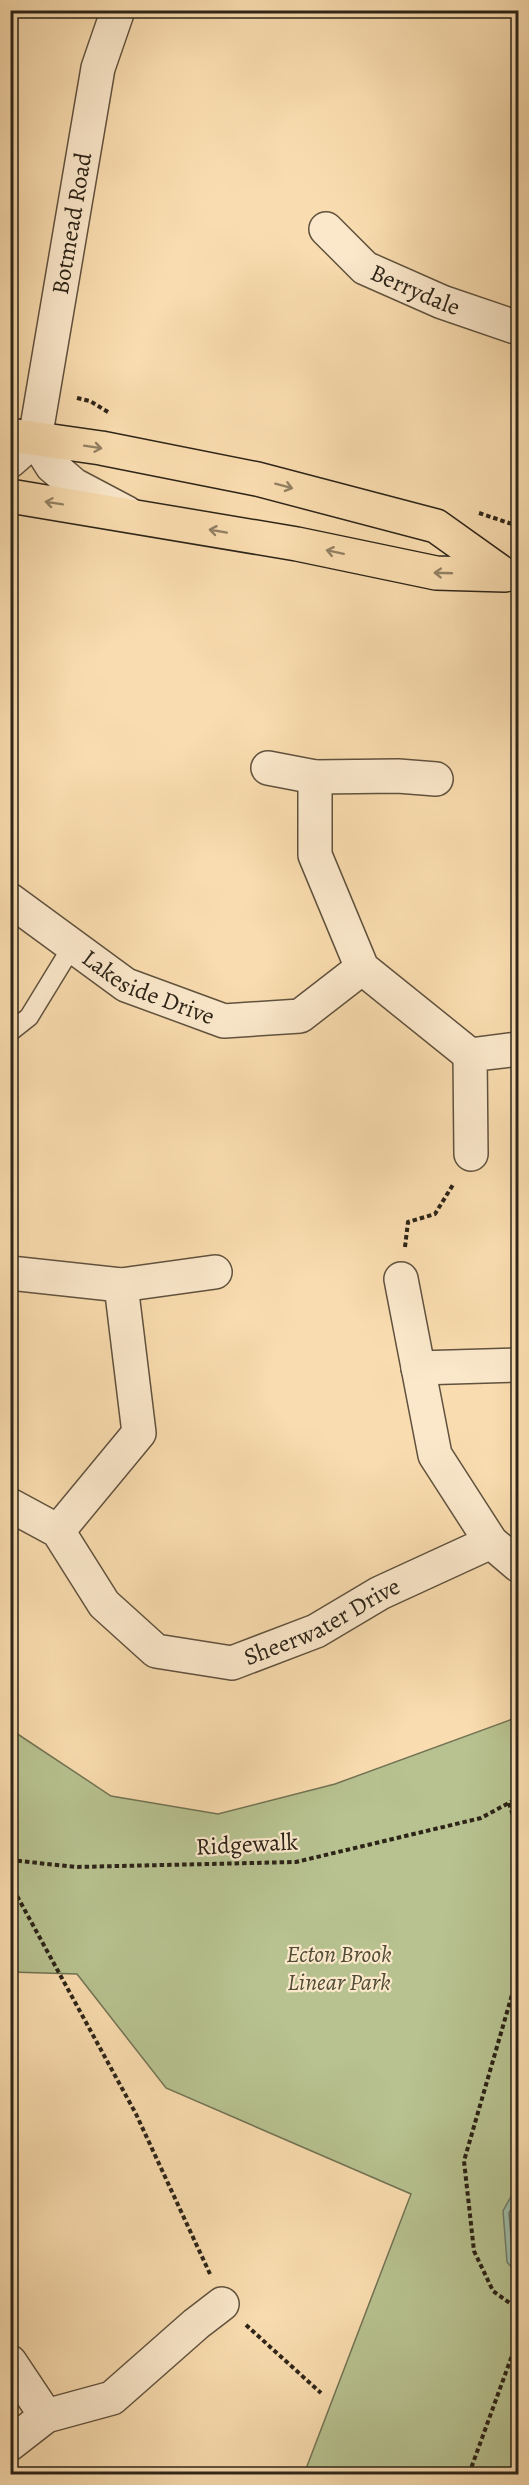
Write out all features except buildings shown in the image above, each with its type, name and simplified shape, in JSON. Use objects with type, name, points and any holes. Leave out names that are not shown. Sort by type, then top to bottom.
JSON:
[{"type":"main road","points":[[23,437],[101,448],[257,479],[436,526],[510,576]]},
{"type":"main road","points":[[10,496],[297,544],[436,573],[510,576]]},
{"type":"street","name":"Botmead Road","points":[[23,437],[98,68],[118,10]]},
{"type":"street","name":"Berrydale","points":[[326,229],[365,268],[442,302],[519,328]]},
{"type":"street","points":[[10,460],[23,437],[74,485],[133,516]]},
{"type":"street","points":[[268,768],[315,777],[398,776],[436,779]]},
{"type":"street","points":[[315,777],[315,855],[362,968],[470,1055],[519,1050]]},
{"type":"street","name":"Lakeside Drive","points":[[10,900],[126,985],[224,1021],[300,1016],[362,968]]},
{"type":"street","points":[[470,1055],[471,1154]]},
{"type":"street","points":[[10,1273],[121,1285],[215,1272]]},
{"type":"street","points":[[401,1279],[435,1455],[491,1542],[519,1565]]},
{"type":"street","points":[[58,1531],[139,1433],[121,1285]]},
{"type":"street","points":[[418,1368],[519,1365]]},
{"type":"street","name":"Sheerwater Drive","points":[[10,1505],[58,1531],[104,1604],[156,1651],[232,1663],[316,1631],[380,1593],[491,1542]]},
{"type":"street","points":[[10,2444],[46,2416],[112,2398],[222,2304]]},
{"type":"street","points":[[10,2362],[46,2416]]},
{"type":"lane","points":[[10,1032],[29,1017],[73,945]]},
{"type":"path","points":[[401,1279],[408,1222],[435,1214],[471,1154]]},
{"type":"path","name":"Ridgewalk","points":[[10,1860],[76,1867],[296,1862],[481,1818],[519,1798]]},
{"type":"path","points":[[509,1803],[519,1832]]},
{"type":"path","points":[[10,1883],[136,2114],[222,2304],[321,2393]]},
{"type":"path","points":[[519,1974],[464,2161],[474,2251],[493,2291],[519,2308]]},
{"type":"path","points":[[469,2475],[519,2339]]},
{"type":"green space","name":"Ecton Brook Linear Park","points":[[518,1717],[518,2474],[304,2474],[411,2194],[166,2088],[77,1974],[11,1972],[10,1729],[111,1796],[218,1814],[335,1784]]},
{"type":"water","points":[[518,2184],[518,2275],[507,2262],[503,2211]]}]
